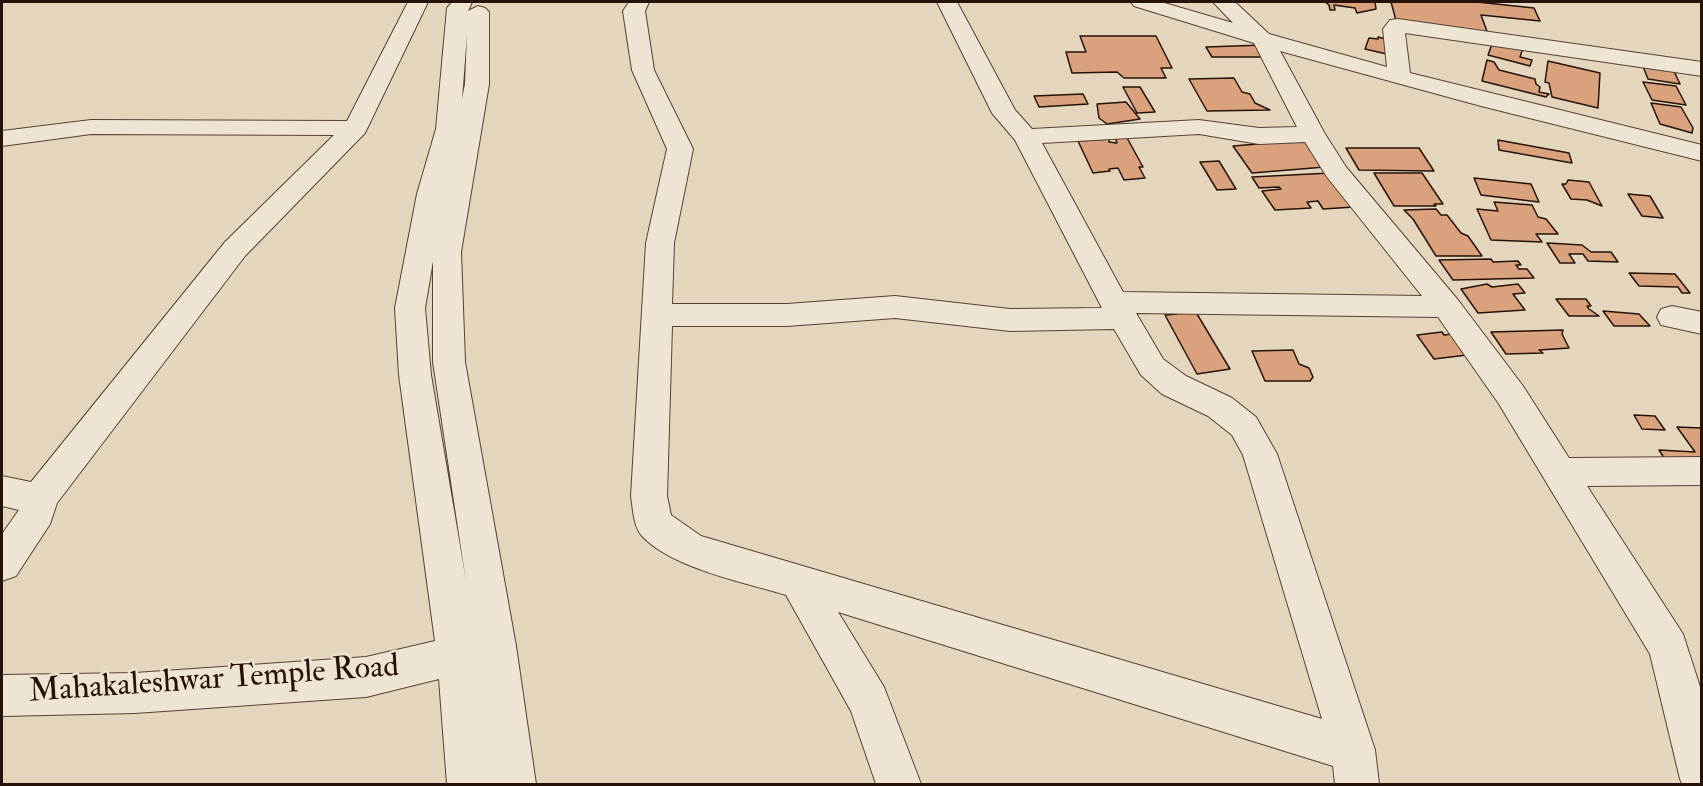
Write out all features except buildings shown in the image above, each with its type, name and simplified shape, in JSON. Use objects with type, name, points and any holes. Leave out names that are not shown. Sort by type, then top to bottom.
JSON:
[{"type":"street","points":[[2,564],[37,513],[39,499],[235,249],[356,128],[418,2]]},
{"type":"street","points":[[462,2],[458,8],[448,129],[430,194],[410,308],[415,375],[458,657],[469,784]]},
{"type":"street","points":[[475,2],[478,10],[477,84],[447,252],[449,362],[496,646],[514,784]]},
{"type":"street","points":[[639,2],[634,11],[643,70],[680,149],[660,243],[649,496],[654,524],[690,549],[1353,750]]},
{"type":"street","points":[[947,2],[1004,113],[1026,137],[1152,367],[1174,385],[1220,407],[1244,426],[1260,454],[1353,750],[1357,784]]},
{"type":"street","points":[[1141,2],[1264,41],[1701,153]]},
{"type":"street","points":[[1223,2],[1264,41],[1313,134],[1336,171],[1447,306],[1511,395],[1559,472],[1685,658],[1701,780]]},
{"type":"street","points":[[1399,76],[1394,29],[1398,25],[1701,69]]},
{"type":"street","points":[[2,138],[91,127],[356,128]]},
{"type":"street","points":[[1026,137],[1199,127],[1259,136],[1313,134]]},
{"type":"street","points":[[657,315],[787,315],[895,307],[1010,320],[1119,310],[1447,306]]},
{"type":"street","points":[[1672,317],[1701,323]]},
{"type":"street","points":[[1559,472],[1701,471]]},
{"type":"street","points":[[2,491],[39,499]]},
{"type":"street","points":[[799,582],[869,702],[898,784]]},
{"type":"street","name":"Mahakaleshwar Temple Road","points":[[2,696],[135,693],[366,677],[458,657],[496,646]]}]
